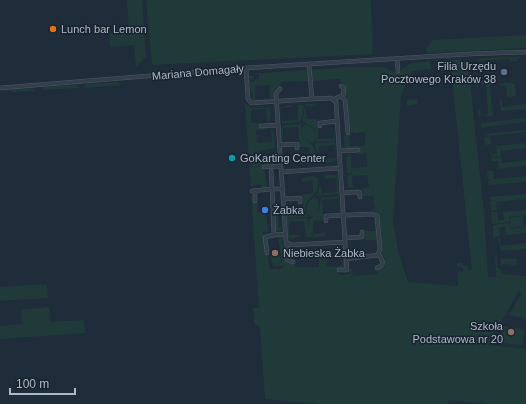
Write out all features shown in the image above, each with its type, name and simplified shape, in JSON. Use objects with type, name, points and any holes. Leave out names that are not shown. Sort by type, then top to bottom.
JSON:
[{"type":"street","name":"Mariana Domagały","points":[[0,88],[246,68],[397,58],[526,52]]},
{"type":"street","points":[[397,58],[398,71]]},
{"type":"street","points":[[309,64],[312,99]]},
{"type":"street","points":[[246,68],[250,102],[277,102],[312,99],[334,100],[339,96],[343,97]]},
{"type":"street","points":[[341,86],[344,88],[343,97],[345,100],[348,133]]},
{"type":"street","points":[[280,89],[276,91],[285,234],[287,244],[287,260],[293,262]]},
{"type":"street","points":[[334,100],[336,103],[347,270],[340,270]]},
{"type":"street","points":[[320,122],[337,122]]},
{"type":"street","points":[[261,126],[278,125]]},
{"type":"street","points":[[279,145],[297,144]]},
{"type":"street","points":[[339,151],[358,150]]},
{"type":"street","points":[[264,167],[281,166]]},
{"type":"street","points":[[281,172],[340,168]]},
{"type":"street","points":[[271,171],[274,235]]},
{"type":"street","points":[[256,201],[253,190],[282,189]]},
{"type":"street","points":[[342,193],[360,192],[360,197]]},
{"type":"street","points":[[283,199],[300,198]]},
{"type":"street","points":[[326,216],[372,214],[377,216],[379,220],[379,254],[383,263],[377,268]]},
{"type":"street","points":[[287,244],[362,239],[362,232]]},
{"type":"street","points":[[267,253],[264,235],[285,234]]},
{"type":"street","points":[[346,259],[375,257],[379,254]]},
{"type":"green space","points":[[127,0],[142,0],[146,57],[136,67],[134,45],[110,47],[109,33],[129,32]]},
{"type":"green space","points":[[146,0],[371,0],[373,54],[152,65]]},
{"type":"green space","points":[[526,35],[526,48],[428,53],[426,49],[433,40]]},
{"type":"green space","points":[[526,57],[517,58],[517,61],[511,62],[510,59],[477,62],[480,58]]},
{"type":"green space","points":[[460,59],[468,63],[484,212],[488,277],[501,278],[496,277],[496,272],[500,271],[496,271],[495,255],[497,255],[497,267],[502,271],[502,274],[526,276],[526,319],[509,315],[522,293],[518,292],[488,345],[526,349],[526,404],[489,404],[449,400],[448,404],[318,404],[265,399],[260,328],[254,322],[253,308],[259,308],[251,192],[253,201],[257,201],[258,213],[266,213],[268,232],[263,231],[263,235],[270,269],[283,269],[278,237],[283,238],[282,243],[284,244],[285,262],[288,264],[295,264],[295,267],[319,267],[319,254],[308,254],[308,251],[318,250],[326,252],[327,267],[342,266],[343,257],[345,259],[345,266],[338,271],[338,275],[350,274],[350,269],[352,269],[353,276],[377,274],[378,270],[383,268],[386,264],[382,252],[379,216],[373,210],[363,210],[375,209],[373,196],[362,196],[361,189],[369,188],[367,175],[352,176],[353,188],[348,187],[347,176],[352,174],[352,170],[351,174],[347,173],[346,156],[351,155],[351,168],[367,167],[366,153],[358,155],[357,153],[344,154],[359,151],[358,148],[345,149],[344,136],[349,134],[350,146],[365,146],[365,132],[355,133],[350,131],[345,86],[341,83],[340,79],[313,81],[311,70],[346,67],[384,67],[395,72],[402,71],[402,69],[411,63],[430,61],[431,69],[412,71],[401,95],[393,222],[399,255],[408,282],[458,286],[457,273],[463,271],[463,268],[457,267],[457,263],[462,263],[463,266],[467,266],[468,270],[472,270],[451,70],[437,71],[436,61]]},
{"type":"green space","points":[[307,70],[308,81],[281,82],[280,86],[274,89],[274,98],[270,98],[270,85],[255,86],[255,99],[267,99],[253,100],[251,98],[253,98],[252,91],[248,79],[249,81],[254,82],[254,80],[259,79],[259,74],[248,74]]},
{"type":"green space","points":[[248,76],[253,76],[253,81],[251,78],[248,79]]},
{"type":"green space","points":[[475,80],[495,80],[495,84],[490,85],[493,116],[481,116],[488,115],[486,84],[478,84],[478,87],[476,87]]},
{"type":"green space","points":[[117,82],[121,85],[83,88],[87,84]]},
{"type":"green space","points":[[506,82],[515,84],[516,96],[507,97],[506,86],[498,85]]},
{"type":"green space","points":[[76,85],[80,88],[40,90],[44,87]]},
{"type":"green space","points":[[31,88],[35,91],[14,92],[8,89]]},
{"type":"green space","points":[[418,99],[418,104],[407,106],[406,100]]},
{"type":"green space","points":[[500,100],[502,100],[502,107],[526,104],[526,109],[501,111]]},
{"type":"green space","points":[[245,103],[251,108],[271,108],[270,121],[267,121],[266,109],[251,110],[251,123],[263,123],[260,124],[261,128],[267,128],[256,130],[257,143],[272,142],[271,130],[274,132],[275,148],[259,151],[260,164],[276,163],[275,151],[277,152],[277,163],[264,165],[267,188],[262,188],[262,185],[252,185],[251,189]]},
{"type":"green space","points":[[305,104],[317,104],[314,107],[305,106],[307,119],[318,119],[318,139],[334,138],[334,126],[335,141],[316,142],[315,129],[303,121]]},
{"type":"green space","points":[[291,105],[293,107],[281,108],[282,121],[298,120],[298,105],[304,105],[301,122],[282,124],[280,107]]},
{"type":"green space","points":[[478,109],[480,109],[481,116],[479,116]]},
{"type":"green space","points":[[526,118],[526,122],[483,127],[482,130],[481,123]]},
{"type":"green space","points":[[302,124],[302,135],[311,144],[316,154],[317,161],[312,164],[300,164],[300,161],[312,160],[309,147],[299,147],[298,127],[283,128],[283,140],[282,139],[282,125]]},
{"type":"green space","points":[[306,124],[314,129],[316,136],[314,142],[309,142],[303,137],[301,129]]},
{"type":"green space","points":[[526,130],[526,132],[490,136],[484,134]]},
{"type":"green space","points":[[490,136],[491,144],[485,145],[484,137]]},
{"type":"green space","points":[[335,142],[336,156],[334,145],[319,146],[318,155],[315,145],[318,143]]},
{"type":"green space","points":[[525,143],[526,148],[500,151],[501,156],[491,157],[490,146],[492,154],[497,153],[496,146]]},
{"type":"green space","points":[[501,157],[502,163],[526,160],[526,166],[499,169],[498,161],[492,161],[493,170],[491,158]]},
{"type":"green space","points":[[336,158],[336,161],[324,163],[324,159]]},
{"type":"green space","points":[[487,171],[493,171],[494,179],[526,176],[526,182],[489,185],[488,181],[494,180],[488,180]]},
{"type":"green space","points":[[326,175],[337,175],[339,194],[317,195],[320,184],[322,193],[337,192],[336,178],[325,179]]},
{"type":"green space","points":[[313,176],[318,178],[318,186],[306,204],[305,211],[308,217],[287,218],[287,203],[288,215],[304,214],[302,194],[313,193],[313,180],[303,182],[301,178]]},
{"type":"green space","points":[[526,194],[526,199],[496,202],[497,210],[491,211],[490,201],[495,200],[490,200],[490,197]]},
{"type":"green space","points":[[339,196],[338,211],[338,199],[322,200],[324,220],[313,221],[313,234],[325,233],[325,236],[314,237],[310,229],[309,220],[319,210],[321,198]]},
{"type":"green space","points":[[313,198],[318,199],[319,207],[316,214],[311,217],[308,215],[307,207],[309,201]]},
{"type":"green space","points":[[526,210],[526,215],[509,217],[510,222],[492,224],[491,212],[497,212],[498,220],[504,220],[503,212]]},
{"type":"green space","points":[[275,211],[278,211],[279,227],[282,227],[280,231],[276,231]]},
{"type":"green space","points":[[523,216],[524,226],[511,228],[510,218]]},
{"type":"green space","points":[[307,218],[313,238],[306,237],[304,221],[289,222],[289,235],[301,235],[301,237],[288,239],[287,219]]},
{"type":"green space","points":[[376,218],[379,249],[378,253],[376,240],[365,240],[364,231],[375,231],[374,219]]},
{"type":"green space","points":[[510,223],[511,229],[526,227],[526,233],[505,235],[505,227],[499,227],[500,236],[493,237],[493,225]]},
{"type":"green space","points":[[498,238],[500,238],[501,246],[526,243],[526,249],[501,251]]},
{"type":"green space","points":[[279,250],[282,266],[273,266],[270,253]]},
{"type":"green space","points":[[303,251],[304,255],[292,255],[293,260],[289,259],[288,252]]},
{"type":"green space","points":[[501,258],[517,259],[516,265],[503,264],[501,267]]},
{"type":"green space","points":[[47,284],[48,298],[0,301],[0,287]]},
{"type":"green space","points":[[49,307],[50,322],[84,320],[85,333],[0,339],[0,326],[22,324],[21,310]]},
{"type":"green space","points":[[502,326],[524,329],[523,345],[500,343]]},
{"type":"place","name":"Lunch bar Lemon","points":[[53,29]]},
{"type":"place","name":"Filia Urzędu Pocztowego Kraków 38","points":[[504,72]]},
{"type":"place","name":"GoKarting Center","points":[[232,158]]},
{"type":"place","name":"Żabka","points":[[265,210]]},
{"type":"place","name":"Niebieska Żabka","points":[[275,253]]},
{"type":"place","name":"Szkoła Podstawowa nr 20","points":[[511,332]]}]
